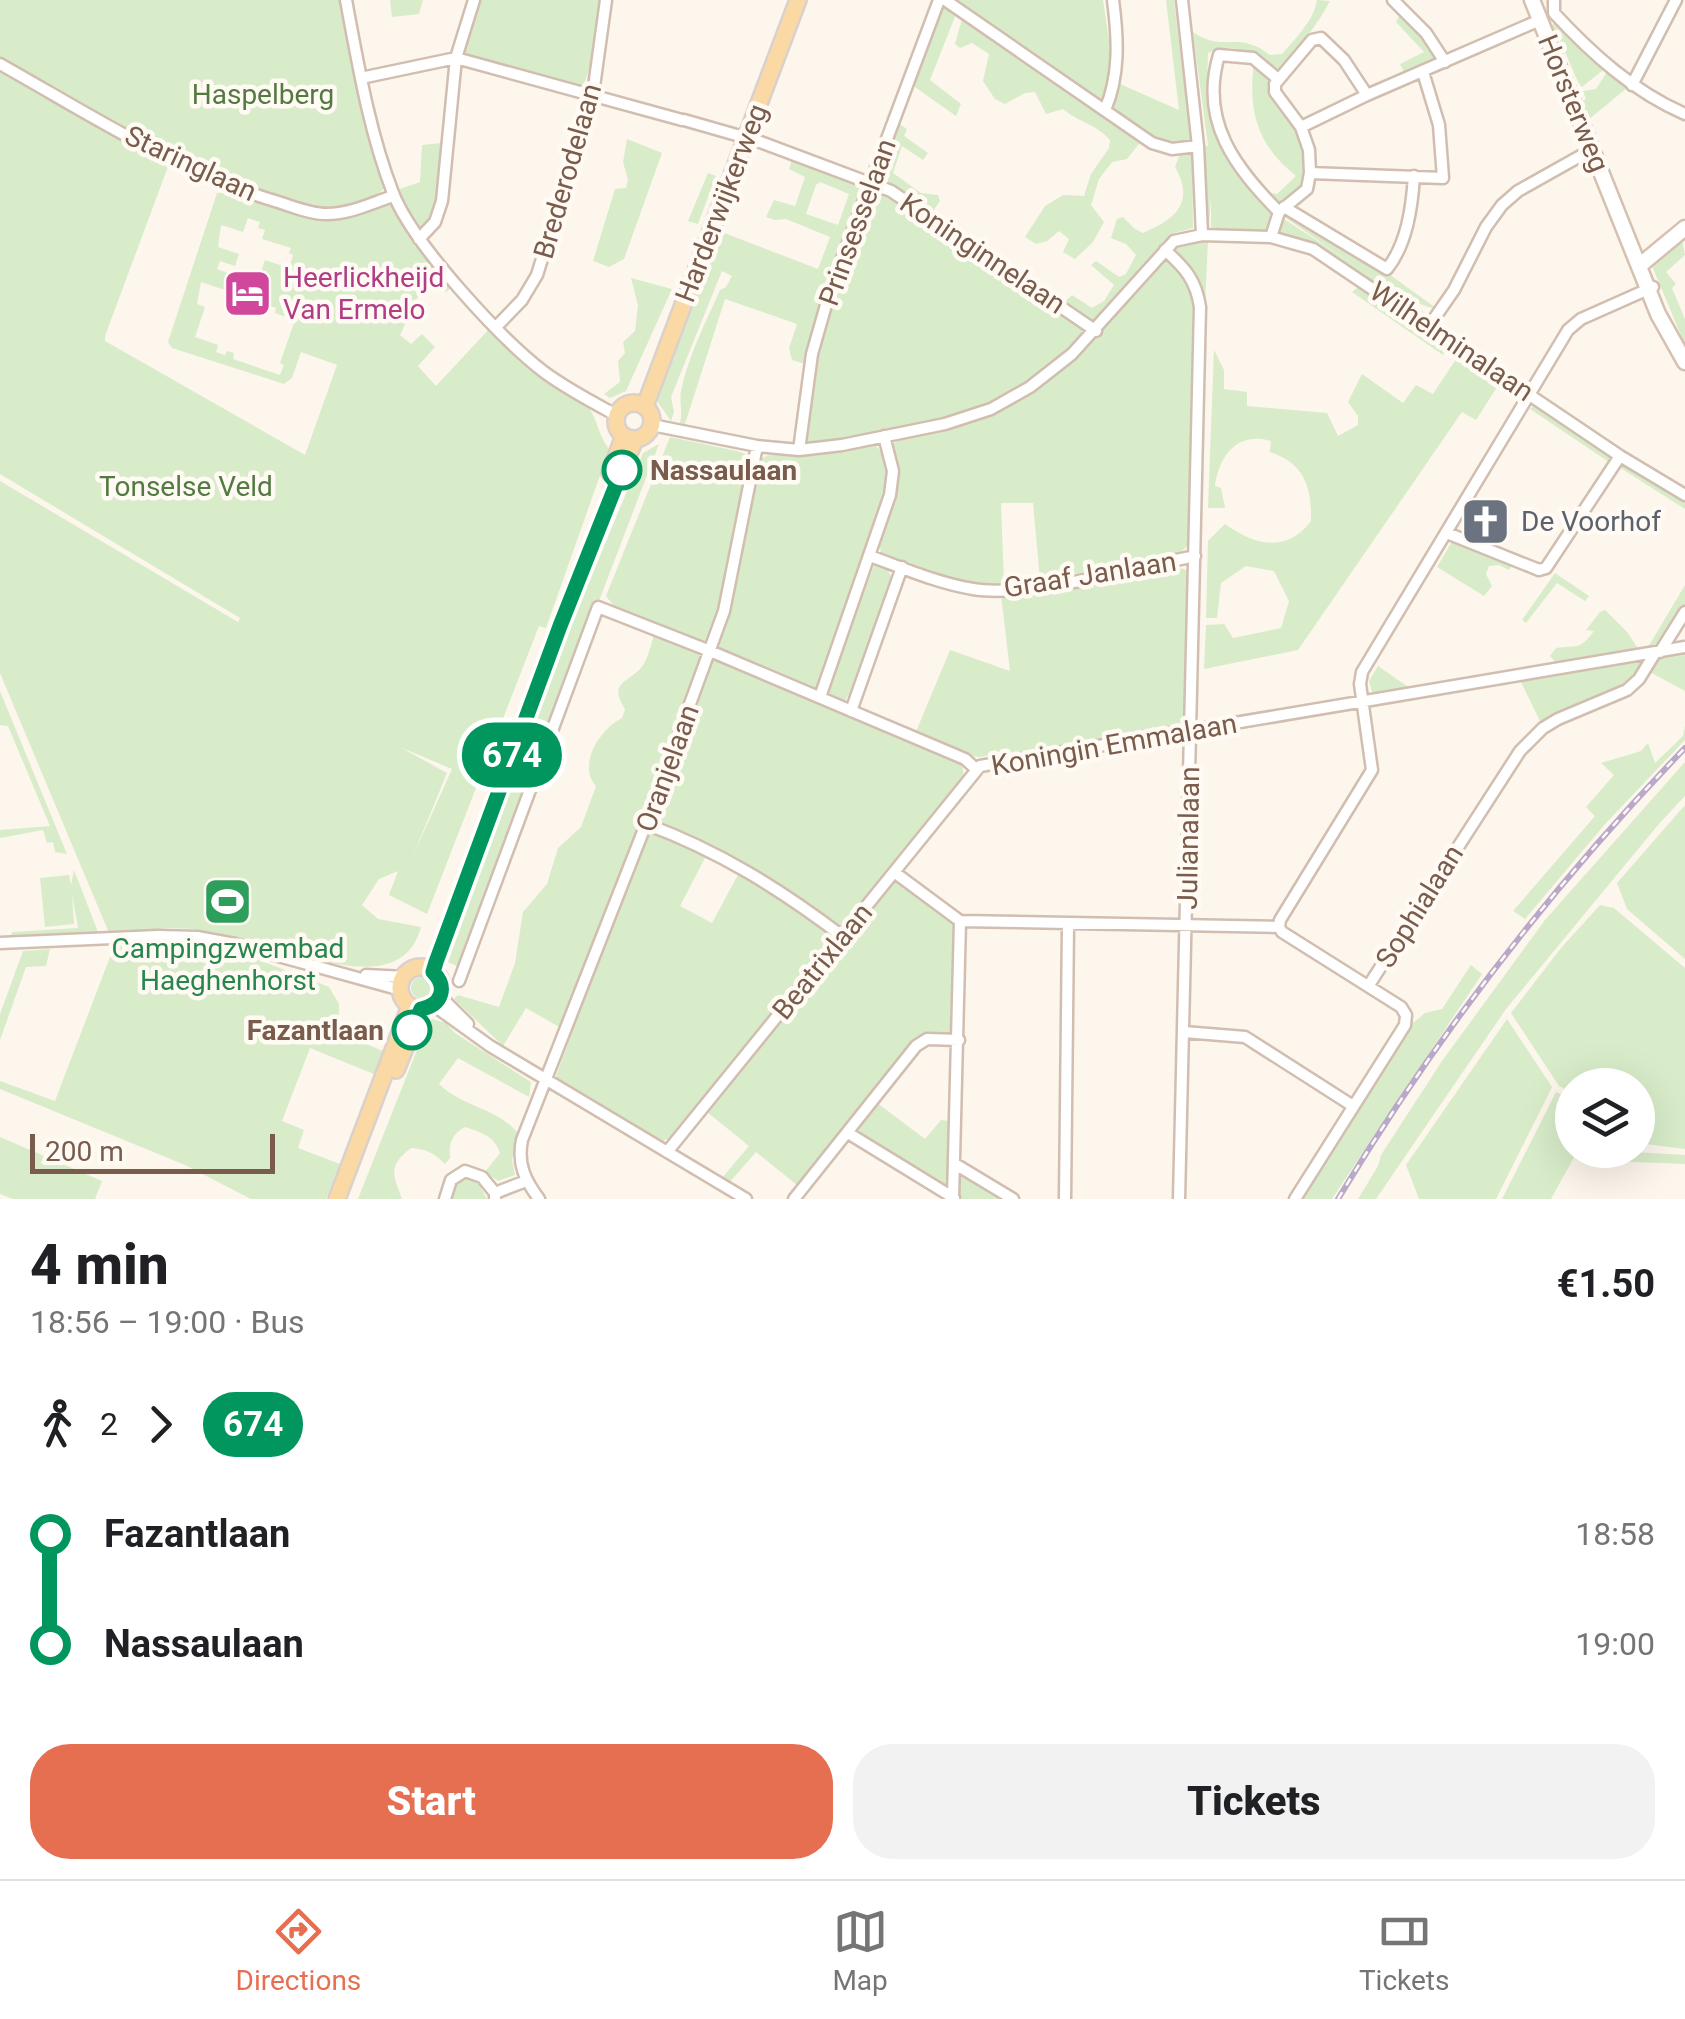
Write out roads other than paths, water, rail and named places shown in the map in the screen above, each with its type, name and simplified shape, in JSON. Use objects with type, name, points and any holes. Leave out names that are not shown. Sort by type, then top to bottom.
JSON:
[{"type":"main road","name":"Harderwijkerweg","points":[[639,404],[694,259],[747,138],[795,0]]},
{"type":"main road","name":"Horsterweg","points":[[1532,0],[1547,16],[1591,150],[1615,206],[1633,233],[1651,288],[1685,362]]},
{"type":"main road","points":[[1642,263],[1684,232]]},
{"type":"main road","points":[[639,404],[651,415],[652,425],[646,435],[629,438],[616,427],[616,415],[623,406],[639,404]]},
{"type":"main road","points":[[428,970],[629,438]]},
{"type":"main road","points":[[341,1199],[426,1004],[441,983],[428,970],[416,968],[402,983],[426,1004]]},
{"type":"street","points":[[346,0],[361,78],[394,196],[419,239],[496,327],[544,372],[616,415]]},
{"type":"street","points":[[419,239],[435,222],[442,201],[456,58],[474,0]]},
{"type":"street","name":"Brederodelaan","points":[[496,327],[522,300],[537,275],[594,94],[606,0]]},
{"type":"street","points":[[942,0],[1152,143],[1172,149],[1198,146]]},
{"type":"street","name":"Prinsesselaan","points":[[798,450],[812,354],[830,291],[942,0]]},
{"type":"street","points":[[1105,110],[1115,88],[1117,66],[1113,0]]},
{"type":"street","points":[[652,425],[756,446],[798,450],[945,424],[991,409],[1030,387],[1096,331],[1174,241],[1202,235],[1198,146],[1182,0]]},
{"type":"street","points":[[1393,0],[1426,33],[1445,62]]},
{"type":"street","points":[[1301,127],[1547,16],[1554,0]]},
{"type":"street","points":[[1632,85],[1676,0]]},
{"type":"street","points":[[1547,16],[1632,85],[1685,114]]},
{"type":"street","points":[[1272,237],[1282,210],[1307,188],[1310,173],[1301,127],[1275,92],[1278,79],[1312,40],[1321,38],[1356,74],[1367,95]]},
{"type":"street","points":[[1278,79],[1254,58],[1218,55],[1214,106],[1231,158],[1246,178],[1282,210],[1387,269],[1407,224],[1414,176]]},
{"type":"street","points":[[361,78],[456,58]]},
{"type":"street","name":"Koninginnelaan","points":[[456,58],[747,138],[872,181],[1096,331]]},
{"type":"street","name":"Staringlaan","points":[[0,64],[185,166],[250,194],[326,214],[354,210],[394,196]]},
{"type":"street","points":[[1310,173],[1443,178],[1438,124],[1423,72]]},
{"type":"street","points":[[1429,326],[1502,205],[1591,150]]},
{"type":"street","name":"Wilhelminalaan","points":[[1202,235],[1272,237],[1313,249],[1620,456],[1685,495]]},
{"type":"street","name":"Julianalaan","points":[[1165,250],[1196,283],[1200,306],[1180,1199]]},
{"type":"street","points":[[1369,985],[1279,927],[1372,770],[1362,672],[1574,324],[1651,288]]},
{"type":"street","points":[[820,697],[892,483],[884,436]]},
{"type":"street","name":"Oranjelaan","points":[[526,1181],[520,1148],[724,612],[756,446]]},
{"type":"street","points":[[1448,533],[1539,570],[1546,568],[1620,456]]},
{"type":"street","name":"Graaf Janlaan","points":[[870,556],[975,590],[1008,590],[1195,556]]},
{"type":"street","points":[[851,711],[902,567]]},
{"type":"street","name":"Koningin Emmalaan","points":[[460,981],[598,607],[820,697],[964,759],[976,769],[993,761],[1191,732],[1685,647]]},
{"type":"street","points":[[1658,652],[1685,612]]},
{"type":"street","name":"Sophialaan","points":[[1295,1199],[1405,1025],[1406,1015],[1401,1007],[1369,985],[1520,751],[1542,728],[1627,690],[1658,652]]},
{"type":"street","name":"Beatrixlaan","points":[[667,1152],[976,769]]},
{"type":"street","points":[[646,824],[748,869],[842,936]]},
{"type":"street","points":[[894,872],[960,921],[1279,927]]},
{"type":"street","points":[[954,1198],[960,921]]},
{"type":"street","points":[[1065,1199],[1068,925]]},
{"type":"street","points":[[0,944],[187,936],[234,944],[350,975],[402,983]]},
{"type":"street","points":[[426,1004],[746,1199]]},
{"type":"street","points":[[1184,1032],[1245,1037],[1353,1106]]},
{"type":"street","points":[[794,1199],[916,1046],[927,1040],[959,1040]]},
{"type":"street","points":[[848,1133],[954,1198]]},
{"type":"street","points":[[954,1164],[1014,1199]]},
{"type":"street","points":[[446,1199],[451,1180],[464,1171],[482,1177],[495,1196],[526,1181],[539,1199]]},
{"type":"railway","points":[[1338,1199],[1415,1079],[1499,964],[1589,853],[1685,748]]},
{"type":"place","name":"Heerlickheijd Van Ermelo","points":[[248,293]]},
{"type":"place","name":"Nassaulaan","points":[[622,470]]},
{"type":"place","name":"De Voorhof","points":[[1486,521]]},
{"type":"place","name":"Campingzwembad Haeghenhorst","points":[[228,901]]},
{"type":"place","name":"Fazantlaan","points":[[412,1030]]},
{"type":"park label","name":"Haspelberg","points":[[263,94]]},
{"type":"park label","name":"Tonselse Veld","points":[[186,486]]}]
